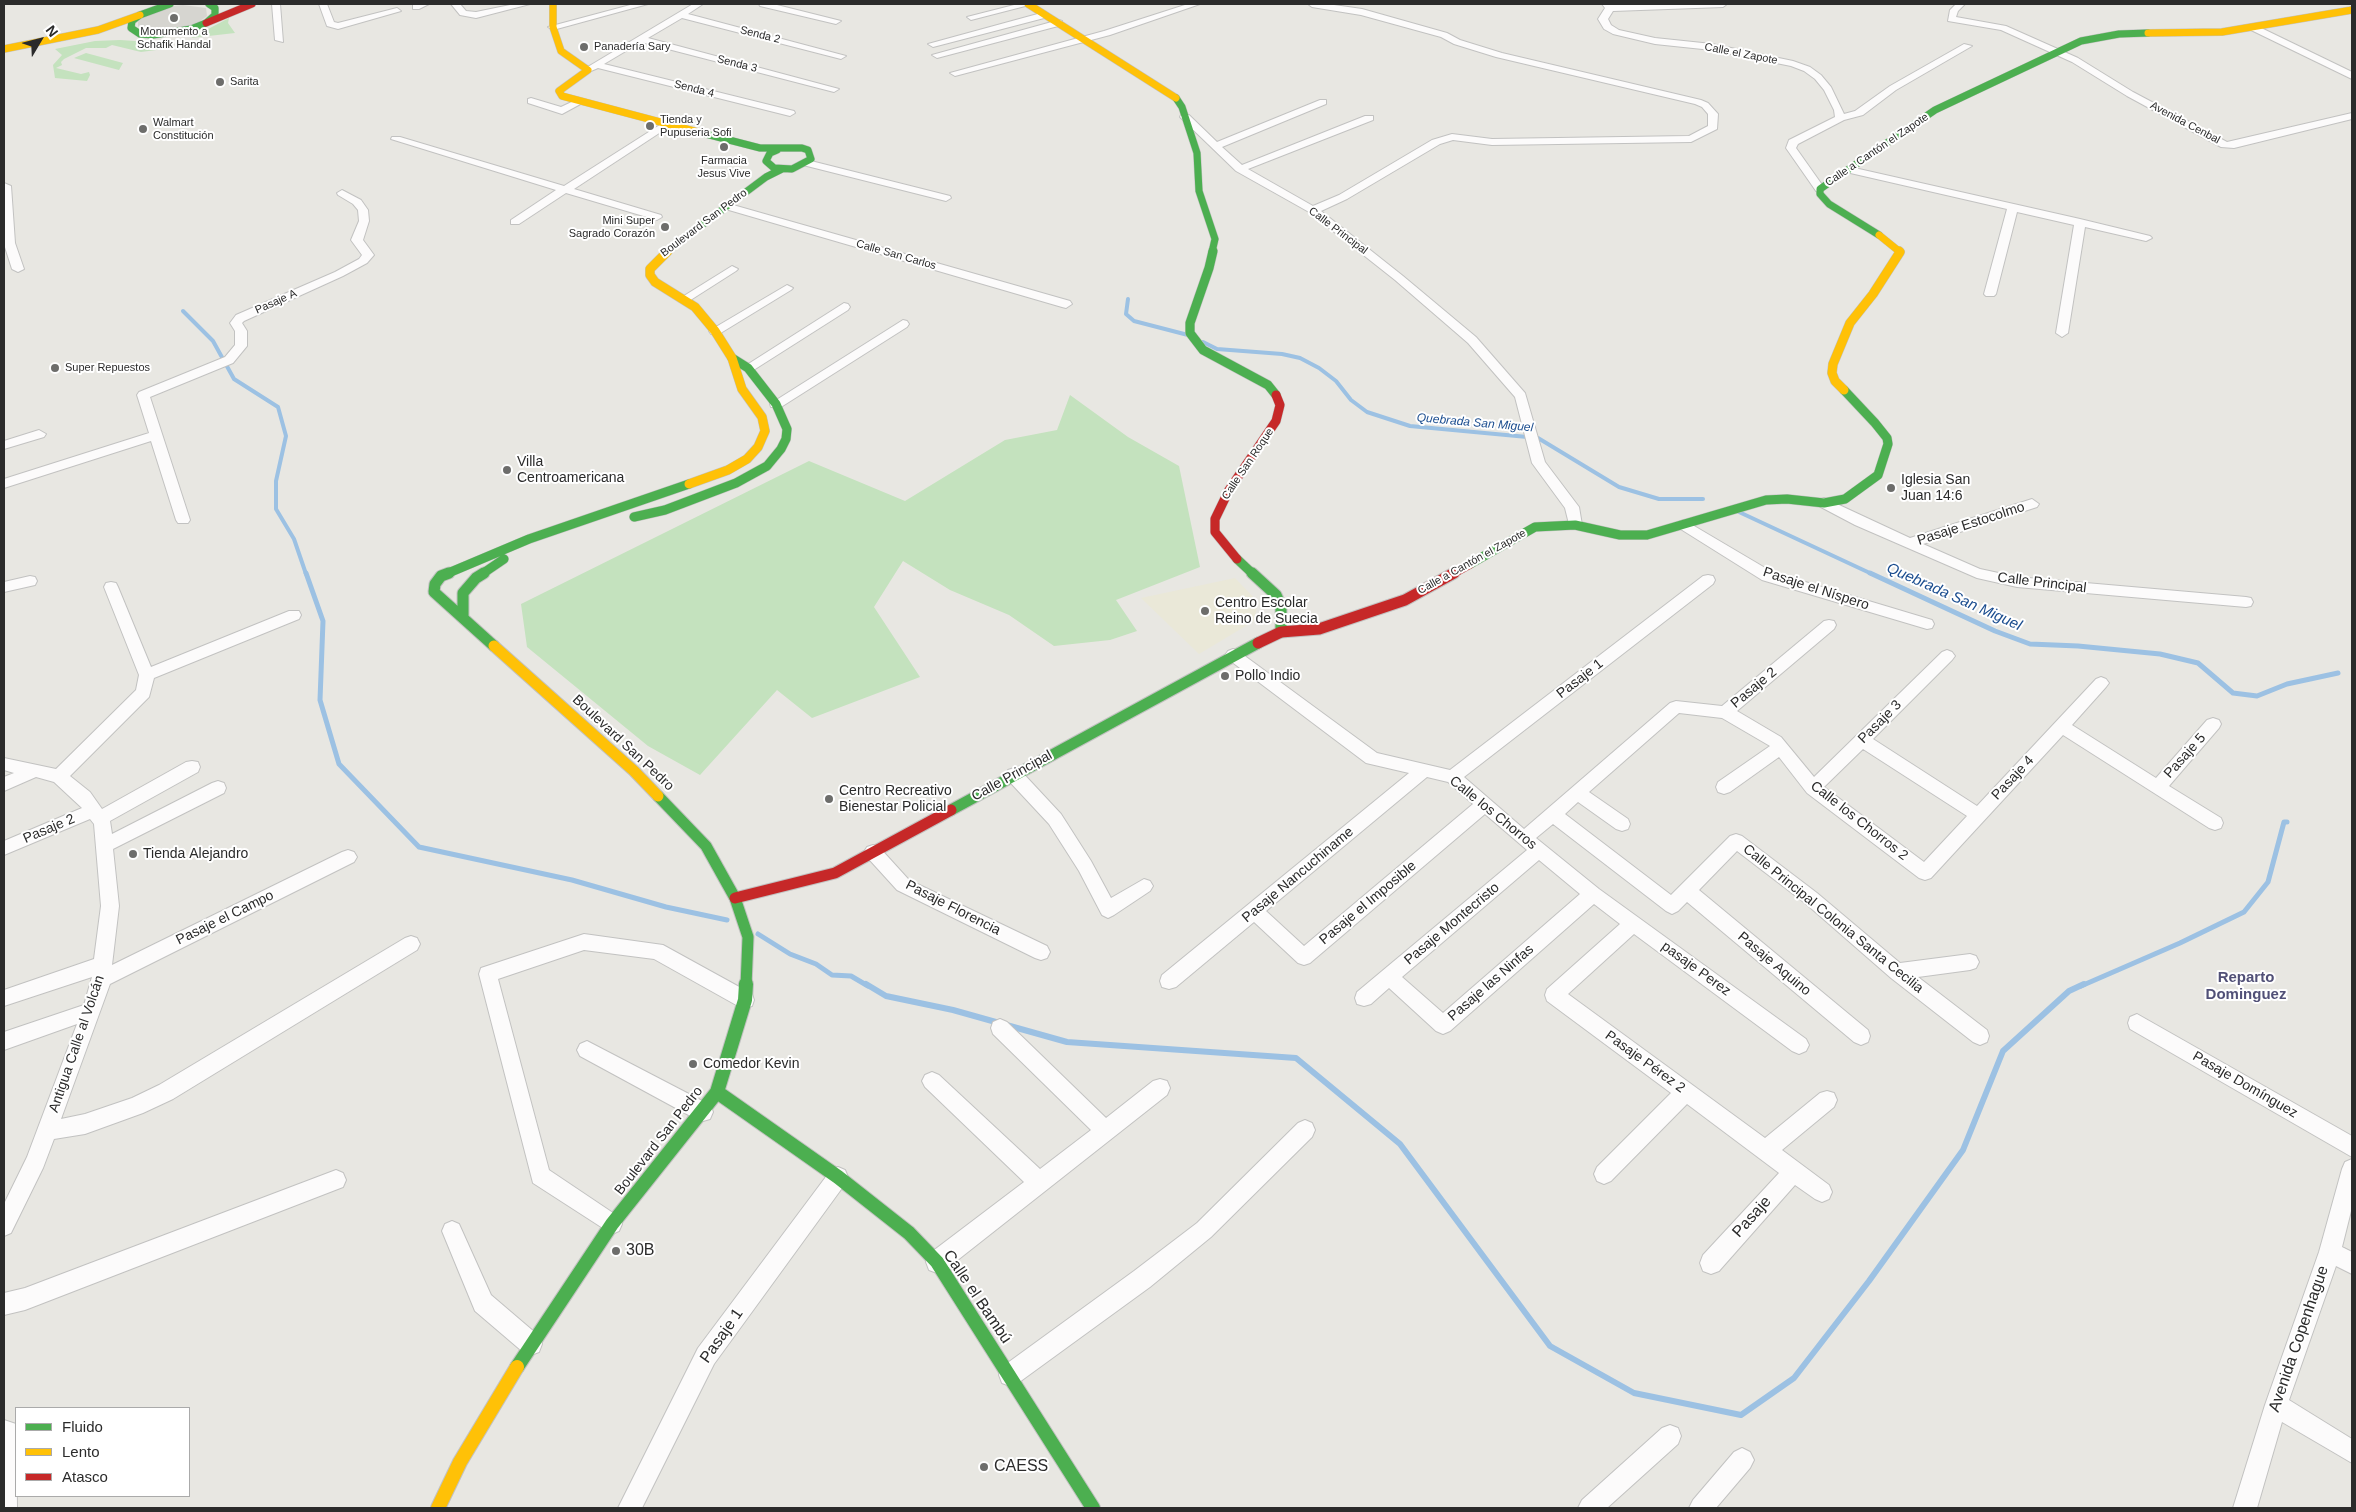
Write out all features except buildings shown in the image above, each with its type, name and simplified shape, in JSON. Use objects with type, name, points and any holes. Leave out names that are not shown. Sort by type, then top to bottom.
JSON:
[{"type":"main road","points":[[4,49],[98,30],[170,4]]},
{"type":"main road","points":[[206,23],[214,17],[216,12],[214,7],[209,4]]},
{"type":"main road","points":[[4,56],[99,37],[137,32],[154,35],[175,34],[252,4]]},
{"type":"main road","name":"Senda 4","points":[[553,4],[554,27],[561,51],[592,68]]},
{"type":"main road","name":"Calle Principal","points":[[1028,4],[1084,38],[1124,66],[1157,84],[1177,99],[1185,117]]},
{"type":"main road","name":"Calle a Cantón el Zapote","points":[[1281,632],[1318,629],[1405,600],[1535,527],[1575,525],[1631,536],[1647,535],[1766,500],[1787,499],[1824,504],[1845,500],[1878,475],[1888,444],[1887,438],[1835,381],[1832,373],[1833,364],[1850,323],[1874,294],[1900,252],[1880,236],[1826,202],[1820,194],[1820,189],[1935,110],[2081,41],[2108,35],[2207,33],[2252,27],[2336,11],[2352,10]]},
{"type":"main road","points":[[137,32],[131,28],[131,25],[140,15]]},
{"type":"main road","points":[[592,68],[559,91],[562,96],[666,124],[765,157],[782,169]]},
{"type":"main road","name":"Calle San Roque","points":[[1185,117],[1197,153],[1199,191],[1215,239],[1209,268],[1190,323],[1190,333],[1203,350],[1268,385],[1275,392],[1280,405],[1276,422],[1228,490],[1216,519],[1215,532],[1232,555],[1276,595],[1281,606],[1281,632]]},
{"type":"main road","points":[[765,157],[777,150],[794,147],[808,150],[811,154],[811,159],[807,163]]},
{"type":"main road","points":[[765,157],[766,177]]},
{"type":"main road","name":"Boulevard San Pedro","points":[[438,1508],[460,1462],[531,1344],[612,1224],[717,1092],[745,1000],[748,937],[735,898],[706,846],[634,771],[434,592],[436,584],[442,576],[458,568],[560,528],[728,470],[747,459],[758,447],[764,431],[762,417],[742,389],[732,358],[715,331],[695,307],[655,282],[650,275],[650,269],[667,251],[766,177],[782,169],[807,163]]},
{"type":"main road","name":"Boulevard San Pedro","points":[[463,618],[463,593],[476,578],[498,563],[522,551],[574,531],[665,510],[736,483],[767,466],[776,457],[786,439],[786,429],[776,404],[766,389],[748,368],[732,358]]},
{"type":"main road","points":[[746,396],[766,389]]},
{"type":"main road","name":"Calle Principal","points":[[735,898],[836,873],[1233,655],[1281,632]]},
{"type":"main road","name":"Calle el Bambú","points":[[717,1092],[838,1177],[909,1233],[937,1262],[1093,1508]]},
{"type":"street","points":[[276,4],[280,40]]},
{"type":"street","points":[[323,4],[330,24],[338,26],[397,11]]},
{"type":"street","points":[[416,7],[425,4]]},
{"type":"street","points":[[456,4],[460,10],[468,15],[526,4]]},
{"type":"street","points":[[554,27],[644,4]]},
{"type":"street","points":[[592,68],[699,4]]},
{"type":"street","points":[[763,4],[836,21]]},
{"type":"street","points":[[976,4],[987,13]]},
{"type":"street","points":[[971,16],[1028,4]]},
{"type":"street","points":[[955,73],[1146,21],[1179,6],[1196,4]]},
{"type":"street","points":[[1312,4],[1329,5],[1362,12],[1444,35],[1457,42],[1499,55],[1698,102],[1705,105],[1713,114],[1713,127],[1691,139],[1492,142],[1452,136],[1436,142],[1342,197],[1312,210]]},
{"type":"street","points":[[1362,12],[1376,4]]},
{"type":"street","name":"Calle el Zapote","points":[[1723,4],[1608,6],[1603,19],[1607,27],[1616,32],[1655,41],[1712,47],[1807,69],[1828,89],[1839,110],[1840,118]]},
{"type":"street","name":"Avenida Cenbal","points":[[1961,4],[1954,10],[1951,19],[2003,28],[2075,60],[2130,94],[2225,145],[2234,145],[2352,116]]},
{"type":"street","points":[[933,44],[1046,14]]},
{"type":"street","name":"Senda 2","points":[[680,15],[841,56]]},
{"type":"street","points":[[937,55],[1059,23]]},
{"type":"street","points":[[2252,27],[2352,76]]},
{"type":"street","name":"Senda 3","points":[[640,39],[834,89]]},
{"type":"street","points":[[1820,189],[1791,148],[1793,142],[1840,118],[1859,113],[1893,88],[1967,46]]},
{"type":"street","name":"Senda 4","points":[[592,68],[790,113]]},
{"type":"street","points":[[531,100],[562,111],[581,101]]},
{"type":"street","points":[[1215,146],[1323,102]]},
{"type":"street","name":"Calle Principal","points":[[1185,117],[1240,169],[1312,210],[1399,278],[1472,340],[1520,396],[1539,463],[1572,507],[1575,525]]},
{"type":"street","points":[[1240,169],[1369,118]]},
{"type":"street","points":[[516,222],[666,124]]},
{"type":"street","points":[[396,140],[657,217]]},
{"type":"street","points":[[807,163],[946,198]]},
{"type":"street","points":[[1850,170],[2146,238]]},
{"type":"street","points":[[6,186],[7,244],[18,269]]},
{"type":"street","name":"Pasaje A","points":[[155,435],[143,394],[224,362],[242,346],[240,331],[236,323],[240,318],[356,266],[368,255],[357,240],[364,221],[363,210],[357,202],[342,194]]},
{"type":"street","name":"Calle San Carlos","points":[[726,206],[1066,304]]},
{"type":"street","points":[[1990,294],[2013,207]]},
{"type":"street","points":[[2062,333],[2080,222]]},
{"type":"street","points":[[684,299],[732,269]]},
{"type":"street","points":[[715,331],[787,288]]},
{"type":"street","points":[[748,368],[844,307]]},
{"type":"street","points":[[776,404],[903,324]]},
{"type":"street","points":[[4,445],[39,434]]},
{"type":"street","points":[[4,484],[155,435],[183,520]]},
{"type":"street","name":"Calle Principal","points":[[1824,504],[1977,573],[2017,582],[2246,602]]},
{"type":"street","name":"Pasaje Estocolmo","points":[[1910,543],[2032,504]]},
{"type":"street","name":"Pasaje el Níspero","points":[[1684,525],[1767,576],[1927,624]]},
{"type":"street","name":"Pasaje 1","points":[[1453,778],[1708,580]]},
{"type":"street","points":[[4,587],[30,581]]},
{"type":"street","points":[[59,776],[143,693],[147,675],[111,587]]},
{"type":"street","points":[[147,675],[294,614]]},
{"type":"street","name":"Pasaje 2","points":[[1524,839],[1676,707],[1726,712],[1829,625]]},
{"type":"street","name":"Calle los Chorros","points":[[1233,655],[1372,758],[1426,769],[1453,778],[1524,839],[1593,894]]},
{"type":"street","name":"Pasaje 3","points":[[1813,788],[1947,656]]},
{"type":"street","name":"Pasaje 4","points":[[1925,873],[2101,683]]},
{"type":"street","name":"Calle los Chorros 2","points":[[1726,712],[1775,741],[1781,746],[1813,788],[1925,873]]},
{"type":"street","name":"Pasaje 5","points":[[2158,787],[2213,724]]},
{"type":"street","points":[[2061,726],[2215,823]]},
{"type":"street","points":[[1862,740],[1978,815]]},
{"type":"street","points":[[1724,787],[1781,746]]},
{"type":"street","name":"Antigua Calle al Volcán","points":[[4,764],[59,776],[84,797],[102,823],[110,906],[102,972],[90,1011],[36,1161],[4,1226]]},
{"type":"street","name":"Pasaje 2","points":[[4,848],[96,815],[192,767]]},
{"type":"street","name":"Pasaje Nancuchiname","points":[[1169,981],[1426,769]]},
{"type":"street","points":[[4,784],[34,771]]},
{"type":"street","points":[[1014,775],[1055,819],[1086,866],[1108,910],[1144,886]]},
{"type":"street","points":[[104,846],[218,788]]},
{"type":"street","points":[[1577,792],[1622,824]]},
{"type":"street","name":"Pasaje el Imposible","points":[[1254,911],[1304,957],[1484,805]]},
{"type":"street","name":"Calle Principal Colonia Santa Cecilia","points":[[1553,814],[1672,906],[1736,841],[1811,898],[1897,972],[1980,1036]]},
{"type":"street","name":"Pasaje Montecristo","points":[[1364,998],[1539,850]]},
{"type":"street","name":"Pasaje Florencia","points":[[873,852],[904,885],[1041,952]]},
{"type":"street","name":"Pasaje el Campo","points":[[4,998],[102,972],[348,858]]},
{"type":"street","name":"Pasaje Aquino","points":[[1687,891],[1861,1036]]},
{"type":"street","name":"pasaje Perez","points":[[1593,894],[1799,1045]]},
{"type":"street","name":"Pasaje las Ninfas","points":[[1389,977],[1443,1025],[1593,894]]},
{"type":"street","name":"Pasaje Pérez 2","points":[[1634,923],[1554,995],[1822,1192]]},
{"type":"street","points":[[612,1224],[540,1176],[488,974],[584,942],[657,951],[745,1000]]},
{"type":"street","points":[[47,1131],[85,1124],[136,1106],[166,1092],[411,944]]},
{"type":"street","points":[[1897,972],[1970,962]]},
{"type":"street","points":[[4,1041],[90,1011]]},
{"type":"street","name":"Pasaje Domínguez","points":[[2137,1023],[2352,1147]]},
{"type":"street","points":[[1000,1028],[1105,1130]]},
{"type":"street","points":[[587,1050],[703,1112]]},
{"type":"street","points":[[932,1081],[1039,1182]]},
{"type":"street","points":[[937,1262],[1160,1088]]},
{"type":"street","points":[[1604,1174],[1686,1092]]},
{"type":"street","points":[[1766,1150],[1827,1100]]},
{"type":"street","points":[[1010,1375],[1142,1279],[1204,1230],[1305,1130]]},
{"type":"street","name":"Avenida Copenhague","points":[[2245,1508],[2276,1405],[2330,1252],[2352,1169]]},
{"type":"street","name":"Pasaje","points":[[1711,1263],[1794,1171]]},
{"type":"street","name":"Pasaje 1","points":[[630,1508],[706,1356],[838,1177]]},
{"type":"street","points":[[4,1304],[34,1296],[336,1180]]},
{"type":"street","points":[[452,1231],[483,1302],[531,1344]]},
{"type":"street","points":[[2330,1252],[2352,1263]]},
{"type":"street","points":[[2276,1405],[2352,1452]]},
{"type":"street","points":[[4,1431],[8,1432],[5,1508]]},
{"type":"street","points":[[1590,1508],[1670,1436]]},
{"type":"street","points":[[1701,1508],[1742,1460]]},
{"type":"shaded area","points":[[183,5],[206,8],[207,16],[195,25],[159,32],[141,30],[138,26],[138,22],[143,17],[173,6]]},
{"type":"shaded area","name":"Centro Escolar Reino de Suecia","points":[[1235,578],[1258,602],[1254,621],[1199,654],[1141,598]]},
{"type":"green space","points":[[229,18],[228,23],[235,33],[191,38]]},
{"type":"green space","points":[[95,41],[150,42],[164,49],[141,52],[112,45],[106,48],[86,48],[64,59],[61,62],[62,65],[56,68],[81,74],[89,72],[90,75],[87,81],[55,78],[53,65],[62,55],[55,49]]},
{"type":"green space","points":[[86,53],[123,63],[119,70],[74,58]]},
{"type":"green space","points":[[1070,395],[1128,437],[1179,466],[1200,567],[1116,600],[1137,631],[1110,640],[1054,646],[1009,615],[950,590],[903,561],[874,607],[920,677],[812,718],[777,690],[700,775],[648,746],[527,647],[521,604],[809,461],[905,501],[1005,440],[1057,430]]},
{"type":"waterway","name":"Quebrada San Miguel","points":[[1128,299],[1126,314],[1134,321],[1188,335]]},
{"type":"waterway","points":[[183,311],[213,341],[234,379],[278,407],[286,436],[276,481],[276,509],[294,539],[306,574]]},
{"type":"waterway","name":"Quebrada San Miguel","points":[[1203,342],[1217,349],[1282,354],[1300,358],[1319,368],[1336,381],[1351,400],[1367,412],[1410,426],[1538,438],[1619,487],[1659,499],[1703,499]]},
{"type":"waterway","name":"Quebrada San Miguel","points":[[1739,512],[1872,574]]},
{"type":"waterway","points":[[306,573],[323,621],[320,700],[339,764],[419,847],[572,880],[666,907],[727,920]]},
{"type":"waterway","name":"Quebrada San Miguel","points":[[1870,573],[1995,631],[2030,644],[2078,646],[2160,654],[2198,663],[2233,693],[2257,696],[2287,684],[2338,673]]},
{"type":"waterway","points":[[2081,986],[2180,943],[2244,912],[2268,882],[2284,822],[2287,822]]},
{"type":"waterway","points":[[758,934],[790,954],[816,964],[832,975],[851,976],[868,986]]},
{"type":"waterway","points":[[866,984],[886,996],[953,1010],[1067,1042],[1296,1058],[1400,1144],[1550,1346],[1634,1393],[1741,1415],[1794,1378],[1869,1281],[1963,1150],[2003,1051],[2069,991],[2084,984]]},
{"type":"traffic: fast","points":[[170,4],[140,15],[132,21],[131,28],[140,34],[153,35],[191,29],[206,23],[215,15],[215,8],[209,4]]},
{"type":"traffic: fast","points":[[1879,235],[1829,204],[1820,194],[1820,189],[1935,110],[2081,41],[2119,34],[2148,33]]},
{"type":"traffic: fast","points":[[1176,98],[1182,107],[1197,153],[1199,191],[1215,239],[1209,268],[1190,323],[1190,333],[1203,350],[1268,385],[1276,395]]},
{"type":"traffic: fast","points":[[698,132],[760,148],[802,148],[808,150],[811,159],[792,169],[774,168],[766,161],[770,153],[777,150]]},
{"type":"traffic: fast","points":[[679,242],[766,177],[782,169]]},
{"type":"traffic: fast","points":[[634,517],[665,510],[736,483],[767,466],[781,449],[786,439],[787,429],[776,404],[748,368],[732,358]]},
{"type":"traffic: fast","points":[[1470,564],[1535,527],[1575,525],[1620,535],[1647,535],[1766,500],[1787,499],[1824,503],[1845,499],[1878,475],[1888,444],[1887,438],[1875,423],[1844,390]]},
{"type":"traffic: fast","points":[[494,646],[434,592],[435,584],[441,576],[529,539],[689,484]]},
{"type":"traffic: fast","points":[[463,618],[463,593],[476,578],[504,559]]},
{"type":"traffic: fast","points":[[1237,559],[1276,595],[1281,606],[1281,632]]},
{"type":"traffic: fast","points":[[951,810],[1258,643]]},
{"type":"traffic: fast","points":[[517,1367],[612,1224],[717,1092],[745,1000],[748,937],[735,898],[706,846],[658,796]]},
{"type":"traffic: fast","points":[[717,1092],[838,1177],[909,1233],[937,1262],[1093,1508]]},
{"type":"traffic: slow","points":[[553,4],[553,27],[561,51],[588,70],[559,91],[562,96],[698,132]]},
{"type":"traffic: slow","points":[[1028,4],[1124,66],[1157,84],[1176,98]]},
{"type":"traffic: slow","points":[[2148,33],[2222,32],[2352,10]]},
{"type":"traffic: slow","points":[[4,49],[98,30],[140,15]]},
{"type":"traffic: slow","points":[[1844,390],[1835,381],[1832,373],[1833,364],[1850,323],[1873,294],[1900,252],[1879,235]]},
{"type":"traffic: slow","points":[[679,242],[657,260],[650,269],[650,275],[655,282],[695,307],[715,331],[732,358],[742,389],[762,417],[765,431],[758,447],[747,459],[728,470],[689,484]]},
{"type":"traffic: slow","points":[[494,646],[634,771],[658,796]]},
{"type":"traffic: slow","points":[[438,1508],[460,1462],[517,1367]]},
{"type":"traffic: jam","points":[[206,23],[252,4]]},
{"type":"traffic: jam","points":[[1237,559],[1215,532],[1215,519],[1229,490],[1276,421],[1280,405],[1276,395]]},
{"type":"traffic: jam","points":[[1258,643],[1281,632],[1319,629],[1405,600],[1470,564]]},
{"type":"traffic: jam","points":[[735,898],[835,873],[951,810]]},
{"type":"place","name":"Monumento a Schafik Handal","points":[[174,18]]},
{"type":"place","name":"Panadería Sary","points":[[584,47]]},
{"type":"place","name":"Sarita","points":[[220,82]]},
{"type":"place","name":"Tienda y Pupuseria Sofi","points":[[650,126]]},
{"type":"place","name":"Walmart Constitución","points":[[143,129]]},
{"type":"place","name":"Farmacia Jesus Vive","points":[[724,147]]},
{"type":"place","name":"Mini Super Sagrado Corazón","points":[[665,227]]},
{"type":"place","name":"Super Repuestos","points":[[55,368]]},
{"type":"place","name":"Villa Centroamericana","points":[[507,470]]},
{"type":"place","name":"Iglesia San Juan 14:6","points":[[1891,488]]},
{"type":"place","name":"Centro Escolar Reino de Suecia","points":[[1205,611]]},
{"type":"place","name":"Pollo Indio","points":[[1225,676]]},
{"type":"place","name":"Centro Recreativo Bienestar Policial","points":[[829,799]]},
{"type":"place","name":"Tienda Alejandro","points":[[133,854]]},
{"type":"place","name":"Comedor Kevin","points":[[693,1064]]},
{"type":"place","name":"30B","points":[[616,1251]]},
{"type":"place","name":"CAESS","points":[[984,1467]]},
{"type":"district","name":"Reparto Dominguez","points":[[2246,986]]}]
